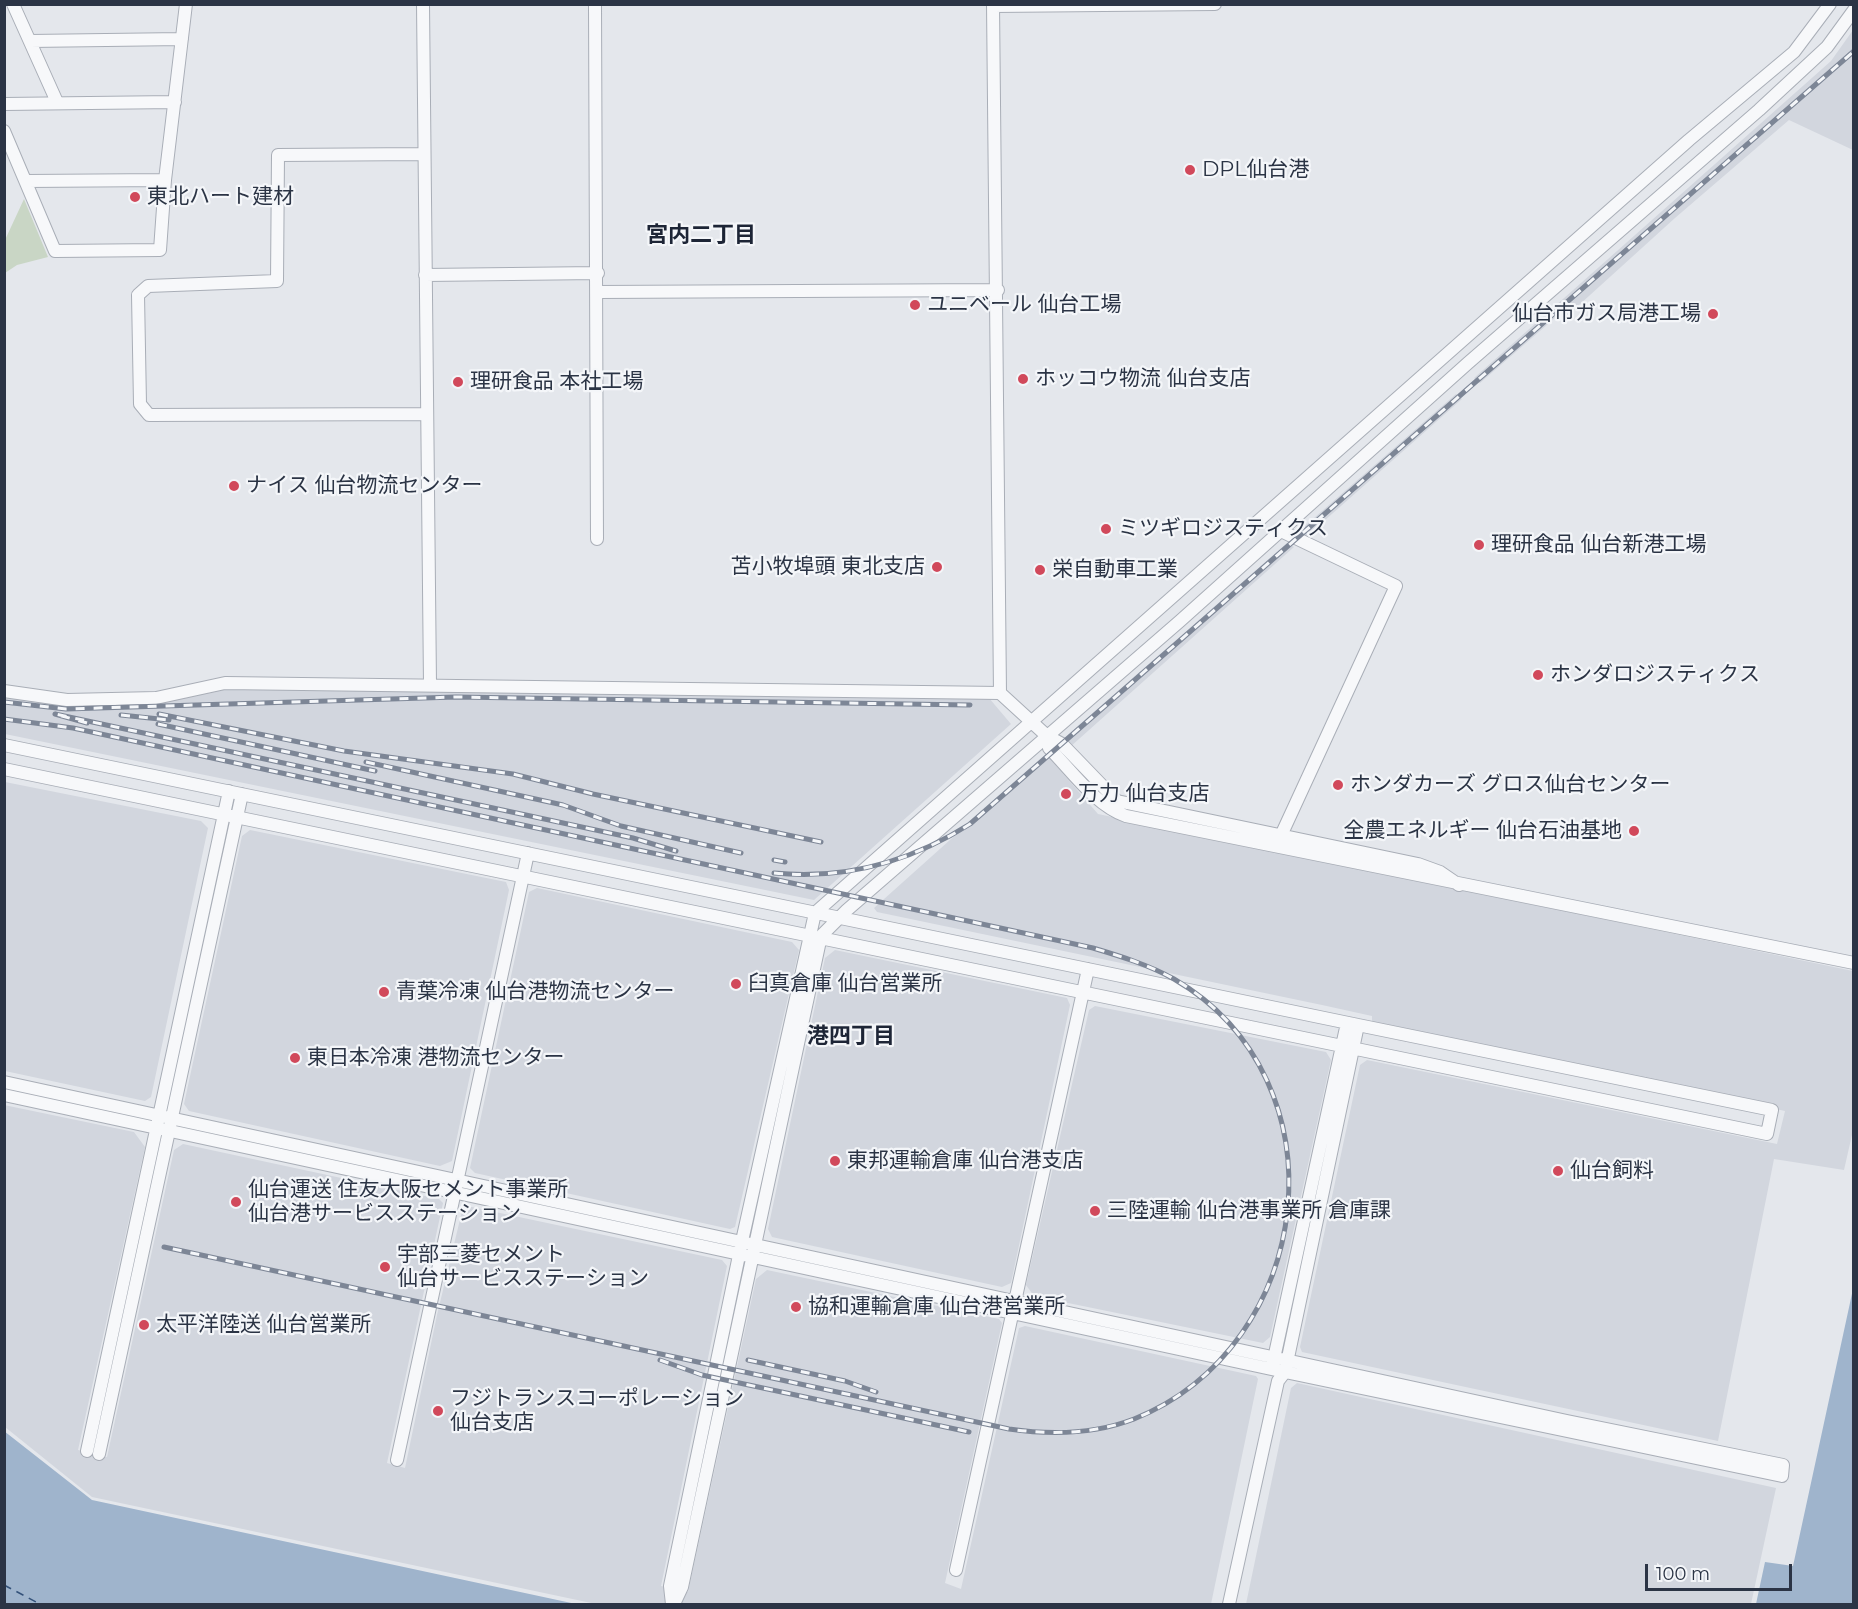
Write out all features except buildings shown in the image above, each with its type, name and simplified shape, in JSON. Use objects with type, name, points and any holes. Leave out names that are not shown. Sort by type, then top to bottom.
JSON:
[{"type":"street","points":[[13,4],[57,102]]},
{"type":"street","points":[[4,131],[55,251],[160,250],[165,180],[186,4]]},
{"type":"street","points":[[423,4],[430,684]]},
{"type":"street","points":[[595,4],[598,273],[597,539]]},
{"type":"street","points":[[1000,693],[998,290],[993,5],[1215,4]]},
{"type":"street","points":[[673,1605],[681,1587],[747,1249],[815,935],[816,913],[1030,722],[1456,349],[1689,140],[1794,52],[1830,4]]},
{"type":"street","points":[[815,935],[839,917],[1047,736],[1468,363],[1759,110],[1827,47],[1854,10]]},
{"type":"street","points":[[30,41],[182,39]]},
{"type":"street","points":[[4,104],[175,102]]},
{"type":"street","points":[[424,154],[278,155],[277,281],[148,286],[138,295],[140,404],[149,416],[427,414]]},
{"type":"street","points":[[26,181],[165,180]]},
{"type":"street","points":[[425,275],[598,273]]},
{"type":"street","points":[[598,292],[998,290]]},
{"type":"street","points":[[1456,349],[1468,363]]},
{"type":"street","points":[[1279,841],[1396,586],[1281,531]]},
{"type":"street","points":[[4,692],[46,699],[156,698],[225,683],[1000,693],[1047,736],[1062,744],[1117,801],[1459,885],[1854,963]]},
{"type":"street","points":[[4,745],[1772,1110],[1767,1134],[523,874],[4,769]]},
{"type":"street","points":[[165,1123],[229,791]]},
{"type":"street","points":[[93,1452],[165,1123],[242,794]]},
{"type":"street","points":[[398,1460],[528,853]]},
{"type":"street","points":[[957,1570],[1088,969]]},
{"type":"street","points":[[1229,1605],[1352,1024]]},
{"type":"street","points":[[4,1082],[165,1123],[1013,1306],[1279,1368],[1782,1476],[1783,1465],[1279,1368]]},
{"type":"street","points":[[4,1095],[165,1123]]},
{"type":"shaded area","points":[[1853,30],[1853,150],[1789,120],[1675,218],[1568,315],[1563,311],[1480,383],[1474,378],[1831,61]]},
{"type":"shaded area","points":[[1456,394],[1462,399],[1307,536],[1298,532]]},
{"type":"shaded area","points":[[1287,543],[1294,547],[1070,747],[1062,740]]},
{"type":"shaded area","points":[[222,688],[989,698],[1011,724],[814,900],[5,734],[4,697],[44,703],[157,703]]},
{"type":"shaded area","points":[[1046,754],[1098,814],[1853,971],[1854,1126],[1844,1170],[1774,1159],[1718,1441],[1302,1352],[1300,1347],[1360,1065],[1367,1060],[1777,1144],[1785,1111],[1372,1023],[1372,1016],[1322,1005],[877,912],[874,908]]},
{"type":"shaded area","points":[[5,782],[201,821],[208,828],[151,1097],[145,1101],[5,1071]]},
{"type":"shaded area","points":[[250,830],[506,882],[509,890],[452,1161],[440,1166],[189,1111],[184,1104],[242,836]]},
{"type":"shaded area","points":[[537,888],[792,942],[799,950],[735,1227],[730,1229],[475,1173],[470,1168],[529,892]]},
{"type":"shaded area","points":[[835,950],[1067,998],[1070,1005],[1011,1283],[1002,1287],[772,1237],[768,1229],[825,958]]},
{"type":"shaded area","points":[[1095,1006],[1326,1052],[1331,1060],[1270,1337],[1263,1343],[1034,1296],[1026,1285],[1089,1010]]},
{"type":"shaded area","points":[[4,1105],[134,1132],[145,1147],[78,1450],[107,1457],[174,1150],[183,1144],[439,1199],[443,1203],[387,1463],[405,1468],[437,1315],[463,1207],[722,1260],[727,1266],[661,1586],[688,1592],[756,1279],[767,1270],[999,1319],[1002,1323],[945,1583],[961,1589],[1019,1328],[1025,1326],[1256,1376],[1258,1379],[1211,1604],[596,1604],[92,1497],[5,1427]]},
{"type":"shaded area","points":[[1297,1383],[1776,1488],[1751,1604],[1246,1604],[1291,1388]]},
{"type":"green space","points":[[24,199],[48,257],[17,265],[5,273],[5,240]]},
{"type":"water","points":[[1853,1289],[1853,1604],[1756,1604],[1765,1562],[1793,1566]]},
{"type":"water","points":[[4,1431],[92,1500],[576,1604],[5,1604]]},
{"type":"ferry route","points":[[4,1585],[40,1604]]},
{"type":"railway","points":[[774,873],[826,874],[876,865],[924,849],[970,824],[1854,51]]},
{"type":"railway","points":[[4,702],[66,709],[456,697],[970,705]]},
{"type":"railway","points":[[87,723],[55,714],[633,838],[676,851]]},
{"type":"railway","points":[[159,714],[344,751],[513,774],[593,794],[821,842]]},
{"type":"railway","points":[[121,715],[169,720]]},
{"type":"railway","points":[[4,719],[73,728],[1093,948],[1124,958],[1155,969],[1174,979],[1230,1024],[1267,1080],[1286,1143],[1288,1210],[1273,1274],[1242,1334],[1195,1383],[1134,1419],[1104,1428],[1072,1432],[1009,1429],[164,1247]]},
{"type":"railway","points":[[158,724],[375,771]]},
{"type":"railway","points":[[366,762],[563,805],[621,826],[741,853]]},
{"type":"railway","points":[[774,860],[785,862]]},
{"type":"railway","points":[[660,1360],[702,1375],[969,1432]]},
{"type":"railway","points":[[748,1360],[845,1381],[876,1392]]},
{"type":"place","name":"DPL仙台港","points":[[1190,170]]},
{"type":"place","name":"東北ハート建材","points":[[135,197]]},
{"type":"place","name":"ユニベール 仙台工場","points":[[915,305]]},
{"type":"place","name":"仙台市ガス局港工場","points":[[1713,314]]},
{"type":"place","name":"ホッコウ物流 仙台支店","points":[[1023,379]]},
{"type":"place","name":"理研食品 本社工場","points":[[458,382]]},
{"type":"place","name":"ナイス 仙台物流センター","points":[[234,486]]},
{"type":"place","name":"ミツギロジスティクス","points":[[1106,529]]},
{"type":"place","name":"理研食品 仙台新港工場","points":[[1479,545]]},
{"type":"place","name":"苫小牧埠頭 東北支店","points":[[937,567]]},
{"type":"place","name":"栄自動車工業","points":[[1040,570]]},
{"type":"place","name":"ホンダロジスティクス","points":[[1538,675]]},
{"type":"place","name":"ホンダカーズ グロス仙台センター","points":[[1338,785]]},
{"type":"place","name":"万力 仙台支店","points":[[1066,794]]},
{"type":"place","name":"全農エネルギー 仙台石油基地","points":[[1634,831]]},
{"type":"place","name":"臼真倉庫 仙台営業所","points":[[736,984]]},
{"type":"place","name":"青葉冷凍 仙台港物流センター","points":[[384,992]]},
{"type":"place","name":"東日本冷凍 港物流センター","points":[[295,1058]]},
{"type":"place","name":"東邦運輸倉庫 仙台港支店","points":[[835,1161]]},
{"type":"place","name":"仙台飼料","points":[[1558,1171]]},
{"type":"place","name":"仙台運送 住友大阪セメント事業所 仙台港サービスステーション","points":[[236,1202]]},
{"type":"place","name":"三陸運輸 仙台港事業所 倉庫課","points":[[1095,1211]]},
{"type":"place","name":"宇部三菱セメント 仙台サービスステーション","points":[[385,1267]]},
{"type":"place","name":"協和運輸倉庫 仙台港営業所","points":[[796,1307]]},
{"type":"place","name":"太平洋陸送 仙台営業所","points":[[144,1325]]},
{"type":"place","name":"フジトランスコーポレーション 仙台支店","points":[[438,1411]]},
{"type":"district","name":"宮内二丁目","points":[[701,236]]},
{"type":"district","name":"港四丁目","points":[[851,1037]]}]
